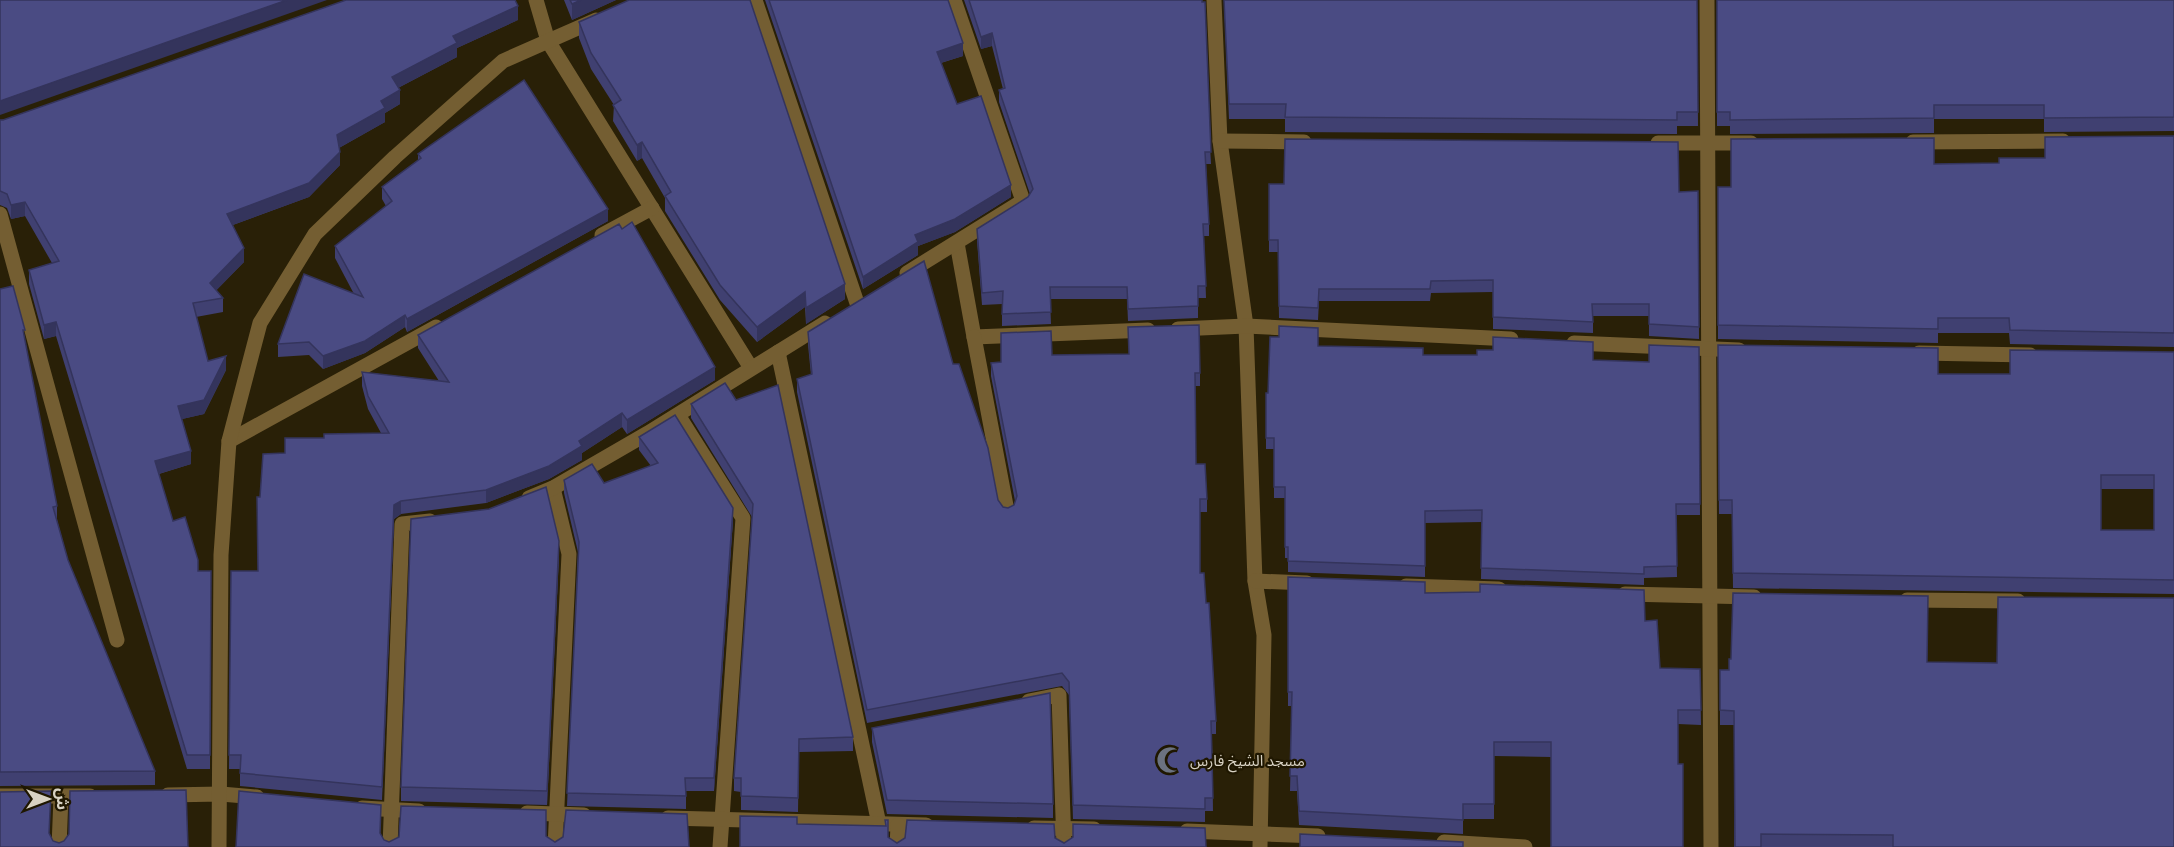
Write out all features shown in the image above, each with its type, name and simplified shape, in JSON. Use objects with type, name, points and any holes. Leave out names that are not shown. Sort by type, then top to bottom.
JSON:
[{"type":"street","points":[[536,0],[548,41],[751,368]]},
{"type":"street","points":[[510,505],[553,488],[678,415],[852,306],[755,0]]},
{"type":"street","points":[[897,279],[1023,201],[954,0]]},
{"type":"street","points":[[1214,0],[1220,141],[1246,326],[1255,581],[1264,635],[1260,840]]},
{"type":"street","points":[[1707,0],[1711,847]]},
{"type":"street","points":[[219,847],[221,555],[229,441],[260,323],[315,234],[395,157],[503,61],[609,14]]},
{"type":"street","points":[[1220,141],[1315,142]]},
{"type":"street","points":[[1898,142],[2078,141]]},
{"type":"street","points":[[1647,143],[1766,143]]},
{"type":"street","points":[[590,242],[652,208]]},
{"type":"street","points":[[0,214],[15,289],[117,640]]},
{"type":"street","points":[[957,243],[1007,511]]},
{"type":"street","points":[[229,441],[445,322]]},
{"type":"street","points":[[974,337],[1246,326],[1530,340]]},
{"type":"street","points":[[1554,342],[1756,350]]},
{"type":"street","points":[[778,352],[864,734],[879,824]]},
{"type":"street","points":[[1899,352],[2043,355]]},
{"type":"street","points":[[678,415],[743,518],[720,820],[720,847]]},
{"type":"street","points":[[553,488],[569,554],[555,847]]},
{"type":"street","points":[[390,847],[402,524],[445,519]]},
{"type":"street","points":[[1255,581],[1327,584]]},
{"type":"street","points":[[1387,586],[1519,590]]},
{"type":"street","points":[[1615,593],[1770,597]]},
{"type":"street","points":[[1889,599],[2031,602]]},
{"type":"street","points":[[1012,705],[1059,695],[1064,847]]},
{"type":"street","points":[[152,795],[221,794],[278,799]]},
{"type":"street","points":[[0,796],[107,796]]},
{"type":"street","points":[[58,847],[61,797]]},
{"type":"street","points":[[346,806],[392,811],[439,812]]},
{"type":"street","points":[[510,813],[604,816]]},
{"type":"street","points":[[650,818],[945,826]]},
{"type":"street","points":[[897,847],[898,825]]},
{"type":"street","points":[[1016,827],[1110,830]]},
{"type":"street","points":[[1168,831],[1260,840],[1328,836]]},
{"type":"street","points":[[1431,842],[1525,847]]},
{"type":"building","points":[[0,0],[287,0],[0,101]]},
{"type":"building","points":[[346,0],[515,0],[518,6],[453,36],[457,43],[392,77],[400,90],[381,101],[385,108],[337,135],[340,152],[309,183],[227,214],[244,248],[210,283],[223,298],[193,303],[208,361],[226,356],[204,400],[178,406],[191,451],[155,461],[173,521],[185,517],[198,560],[198,571],[211,571],[210,755],[187,755],[56,322],[44,325],[29,270],[59,261],[25,202],[11,205],[7,194],[0,191],[0,120]]},
{"type":"building","points":[[629,0],[750,0],[845,284],[806,308],[805,292],[757,327],[720,285],[665,196],[671,192],[642,142],[637,145],[613,105],[621,100],[591,53],[579,22]]},
{"type":"building","points":[[769,0],[948,0],[963,43],[937,52],[957,104],[981,96],[1011,185],[955,219],[915,235],[918,242],[863,277]]},
{"type":"building","points":[[969,0],[1202,0],[1205,2],[1211,152],[1205,152],[1209,224],[1203,224],[1206,286],[1198,286],[1198,306],[1128,309],[1127,287],[1050,287],[1051,312],[1002,314],[1003,291],[982,293],[977,229],[1028,197],[1033,189],[999,90],[1005,88],[992,33],[981,37]]},
{"type":"building","points":[[1224,0],[1697,0],[1698,112],[1677,112],[1677,120],[1285,117],[1286,104],[1229,104]]},
{"type":"building","points":[[1717,0],[2174,0],[2174,117],[2044,118],[2044,105],[1934,105],[1934,118],[1730,120],[1730,112],[1717,112]]},
{"type":"building","points":[[524,80],[608,209],[407,319],[405,315],[365,341],[323,356],[309,342],[278,344],[304,274],[363,297],[335,246],[392,201],[382,187],[421,158],[418,154]]},
{"type":"building","points":[[2174,136],[2174,333],[2010,330],[2009,318],[1938,318],[1938,329],[1718,325],[1718,187],[1731,187],[1731,139],[1934,138],[1934,164],[1999,163],[1999,158],[2045,158],[2045,137]]},
{"type":"building","points":[[1285,139],[1678,142],[1679,192],[1698,191],[1699,327],[1649,324],[1649,304],[1592,304],[1593,322],[1493,317],[1493,280],[1431,281],[1430,289],[1319,289],[1318,308],[1279,306],[1278,240],[1269,240],[1269,184],[1284,184]]},
{"type":"building","points":[[632,222],[715,367],[627,420],[622,413],[579,441],[582,446],[549,466],[486,490],[401,501],[394,505],[382,787],[240,773],[241,755],[229,755],[231,571],[258,571],[257,497],[260,497],[263,454],[285,453],[285,438],[324,438],[324,434],[389,433],[368,396],[362,372],[449,382],[418,335],[619,224],[622,229]]},
{"type":"building","points":[[924,261],[953,364],[959,364],[988,448],[998,500],[1003,507],[1008,508],[1014,505],[1017,496],[991,363],[1001,362],[1001,333],[1051,331],[1052,355],[1129,354],[1128,327],[1199,325],[1200,373],[1195,373],[1196,464],[1205,464],[1207,499],[1200,499],[1200,573],[1204,573],[1206,603],[1209,603],[1216,721],[1211,721],[1213,798],[1205,798],[1205,809],[1073,805],[1069,682],[1062,673],[867,710],[797,379],[812,374],[808,332]]},
{"type":"building","points":[[13,286],[25,330],[23,330],[57,506],[53,507],[68,560],[155,771],[0,772],[0,289]]},
{"type":"building","points":[[1279,326],[1318,328],[1318,346],[1423,348],[1423,355],[1477,355],[1477,350],[1493,350],[1493,337],[1593,342],[1593,360],[1649,362],[1649,345],[1699,347],[1700,504],[1676,504],[1677,566],[1644,567],[1644,574],[1481,568],[1482,510],[1425,511],[1425,566],[1288,561],[1288,547],[1285,547],[1285,487],[1274,487],[1274,438],[1266,438],[1270,337],[1279,337]]},
{"type":"building","points":[[1718,345],[1938,348],[1938,374],[2010,374],[2010,350],[2174,352],[2174,580],[1733,573],[1732,500],[1719,500]],"holes":[[[2101,475],[2154,475],[2154,530],[2101,530]]]},
{"type":"building","points":[[725,383],[736,400],[778,385],[853,737],[799,739],[798,798],[741,796],[741,778],[734,778],[753,504],[691,404]]},
{"type":"building","points":[[675,415],[733,508],[714,778],[685,778],[686,796],[567,793],[579,542],[564,480],[592,464],[604,483],[658,463],[639,437]]},
{"type":"building","points":[[546,487],[559,541],[547,791],[401,787],[411,519],[489,509]]},
{"type":"building","points":[[1288,577],[1425,582],[1425,593],[1480,592],[1480,584],[1644,590],[1645,621],[1657,620],[1660,668],[1700,669],[1701,710],[1678,710],[1678,764],[1683,764],[1683,847],[1551,847],[1551,742],[1494,742],[1494,804],[1463,804],[1463,820],[1299,811],[1297,776],[1290,776],[1292,692],[1288,692]]},
{"type":"building","points":[[1733,593],[1928,596],[1927,662],[1997,663],[1998,597],[2174,598],[2174,847],[1893,847],[1893,835],[1761,834],[1761,847],[1735,847],[1734,711],[1720,710],[1720,670],[1729,670],[1729,659],[1731,659]]},
{"type":"building","points":[[1050,693],[1053,804],[887,800],[872,728]]},
{"type":"building","points":[[186,790],[188,847],[0,847],[0,792],[51,791],[49,833],[53,841],[59,843],[64,841],[69,834],[70,791]]},
{"type":"building","points":[[239,791],[381,805],[380,833],[384,840],[389,842],[399,837],[401,806],[546,810],[546,836],[555,842],[563,837],[566,810],[687,814],[689,847],[236,847]]},
{"type":"building","points":[[740,816],[797,817],[797,824],[886,826],[885,820],[888,820],[888,837],[897,843],[905,838],[907,820],[1054,824],[1055,838],[1064,843],[1073,837],[1073,824],[1205,828],[1206,847],[740,847]]},
{"type":"building","points":[[1300,834],[1463,842],[1463,847],[1300,847]]},
{"type":"place","name":"مسجد الشيخ فارس","points":[[1170,760]]}]
